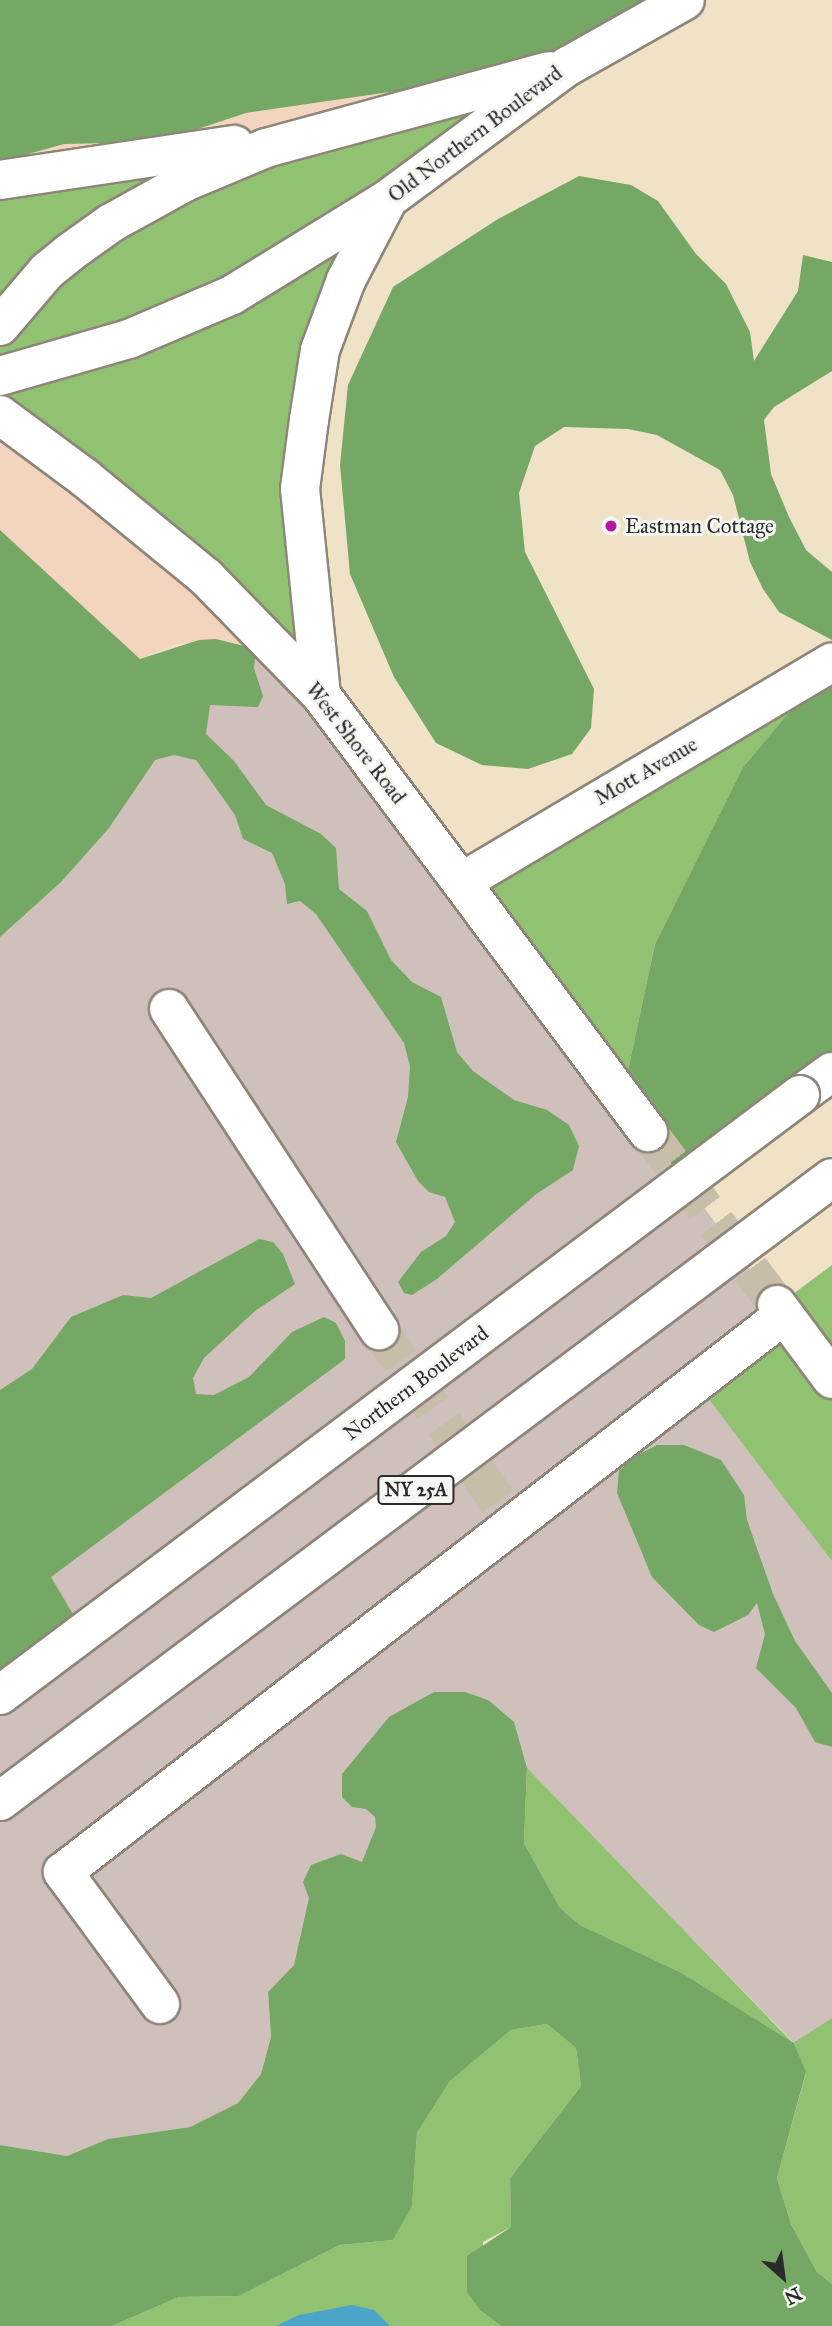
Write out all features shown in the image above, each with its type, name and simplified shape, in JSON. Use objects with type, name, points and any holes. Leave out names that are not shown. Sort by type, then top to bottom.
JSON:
[{"type":"main road","points":[[568,66],[685,0]]},
{"type":"main road","name":"Old Northern Boulevard","points":[[0,326],[47,271],[111,223],[218,168],[333,128],[568,66]]},
{"type":"main road","name":"Old Northern Boulevard","points":[[0,376],[181,318],[312,250],[388,200],[568,66]]},
{"type":"main road","points":[[0,180],[333,128]]},
{"type":"main road","points":[[321,695],[300,489],[307,434],[320,350],[346,281],[388,200]]},
{"type":"main road","name":"West Shore Road","points":[[0,415],[206,577],[321,695],[648,1132]]},
{"type":"main road","name":"Mott Avenue","points":[[461,882],[832,662]]},
{"type":"main road","points":[[169,1009],[379,1330]]},
{"type":"main road","name":"Northern Boulevard","points":[[0,1695],[832,1072]]},
{"type":"main road","name":"NY 25A","points":[[0,1801],[832,1178]]},
{"type":"main road","points":[[160,2004],[63,1872],[509,1517],[781,1310],[832,1379]]},
{"type":"shaded area","points":[[568,66],[331,126],[0,162],[64,144],[159,142],[246,113]]},
{"type":"shaded area","points":[[0,417],[85,478],[256,649],[179,643],[140,659],[125,648],[0,530]]},
{"type":"shaded area","points":[[268,637],[321,695],[832,1379],[832,2018],[794,2043],[497,1738],[302,1931],[294,1965],[268,1992],[271,2037],[261,2074],[238,2103],[190,2127],[108,2139],[67,2156],[0,2145],[0,1694],[83,1631],[0,1495],[0,905]]},
{"type":"green space","points":[[0,0],[685,0],[568,66],[246,113],[159,142],[64,144],[0,162]]},
{"type":"green space","points":[[568,66],[389,201],[309,420],[321,695],[0,417],[0,179],[156,158]]},
{"type":"green space","points":[[579,176],[631,185],[658,201],[696,254],[726,284],[750,332],[754,361],[798,291],[803,255],[832,262],[832,371],[774,407],[764,420],[771,474],[789,517],[806,550],[832,572],[832,640],[779,612],[763,589],[750,562],[733,495],[720,470],[657,435],[628,429],[564,427],[535,446],[519,493],[525,552],[594,689],[591,728],[572,754],[528,769],[482,765],[436,743],[394,677],[350,574],[340,465],[348,385],[393,287],[498,219]]},
{"type":"green space","points":[[0,530],[140,659],[199,640],[216,639],[256,649],[254,668],[263,696],[258,707],[210,705],[206,734],[234,761],[266,805],[321,834],[336,848],[339,889],[367,911],[391,960],[412,982],[441,997],[457,1052],[473,1071],[514,1100],[547,1110],[569,1125],[579,1146],[573,1170],[535,1195],[437,1279],[412,1295],[404,1293],[398,1282],[421,1252],[446,1236],[455,1222],[445,1197],[429,1192],[418,1181],[396,1142],[408,1097],[410,1066],[404,1043],[316,914],[300,901],[287,904],[285,884],[272,853],[243,839],[235,815],[196,760],[174,755],[155,760],[109,828],[61,882],[0,937]]},
{"type":"green space","points":[[832,662],[832,1072],[685,1182],[622,1098],[655,944],[743,767]]},
{"type":"green space","points":[[828,667],[743,767],[655,944],[622,1098],[462,882]]},
{"type":"green space","points":[[259,1239],[273,1242],[283,1254],[295,1284],[255,1311],[204,1358],[193,1378],[196,1394],[214,1395],[249,1377],[292,1332],[324,1317],[336,1323],[345,1341],[345,1359],[51,1577],[83,1631],[0,1694],[0,1390],[32,1369],[71,1317],[123,1295],[151,1298]]},
{"type":"green space","points":[[832,1265],[832,1561],[688,1372]]},
{"type":"green space","points":[[657,1445],[684,1445],[721,1460],[744,1495],[747,1520],[773,1594],[795,1641],[832,1693],[832,1747],[815,1742],[796,1708],[756,1668],[765,1634],[757,1603],[748,1615],[714,1632],[699,1625],[652,1577],[617,1493],[619,1471],[632,1458]]},
{"type":"green space","points":[[434,1692],[465,1692],[488,1700],[514,1722],[527,1768],[524,1843],[560,1908],[580,1925],[682,1973],[794,2043],[806,2072],[777,2178],[791,2224],[817,2272],[832,2284],[832,2326],[501,2326],[481,2311],[467,2292],[467,2256],[511,2227],[510,2178],[581,2086],[576,2048],[547,2024],[511,2030],[450,2081],[417,2133],[412,2206],[393,2240],[340,2245],[239,2296],[179,2297],[112,2326],[0,2326],[0,2145],[67,2156],[108,2139],[190,2127],[238,2103],[261,2074],[271,2037],[268,1992],[294,1965],[309,1898],[303,1882],[311,1865],[341,1854],[362,1862],[376,1827],[375,1817],[366,1809],[352,1807],[342,1797],[342,1774],[389,1717]]},
{"type":"green space","points":[[527,1768],[791,2041],[682,1973],[580,1925],[560,1908],[524,1843]]},
{"type":"green space","points":[[832,2018],[832,2284],[817,2272],[791,2224],[777,2178],[806,2073],[793,2043]]},
{"type":"green space","points":[[547,2024],[576,2048],[581,2086],[510,2178],[511,2227],[483,2242],[481,2311],[501,2326],[112,2326],[179,2297],[239,2296],[340,2245],[393,2240],[412,2205],[417,2133],[450,2081],[511,2030]]},
{"type":"water","points":[[352,2305],[374,2310],[390,2326],[276,2326],[299,2315]]},
{"type":"tunnel","points":[[648,1132],[777,1305]]},
{"type":"tunnel","points":[[379,1330],[503,1509]]},
{"type":"place","name":"Eastman Cottage","points":[[611,526]]}]
